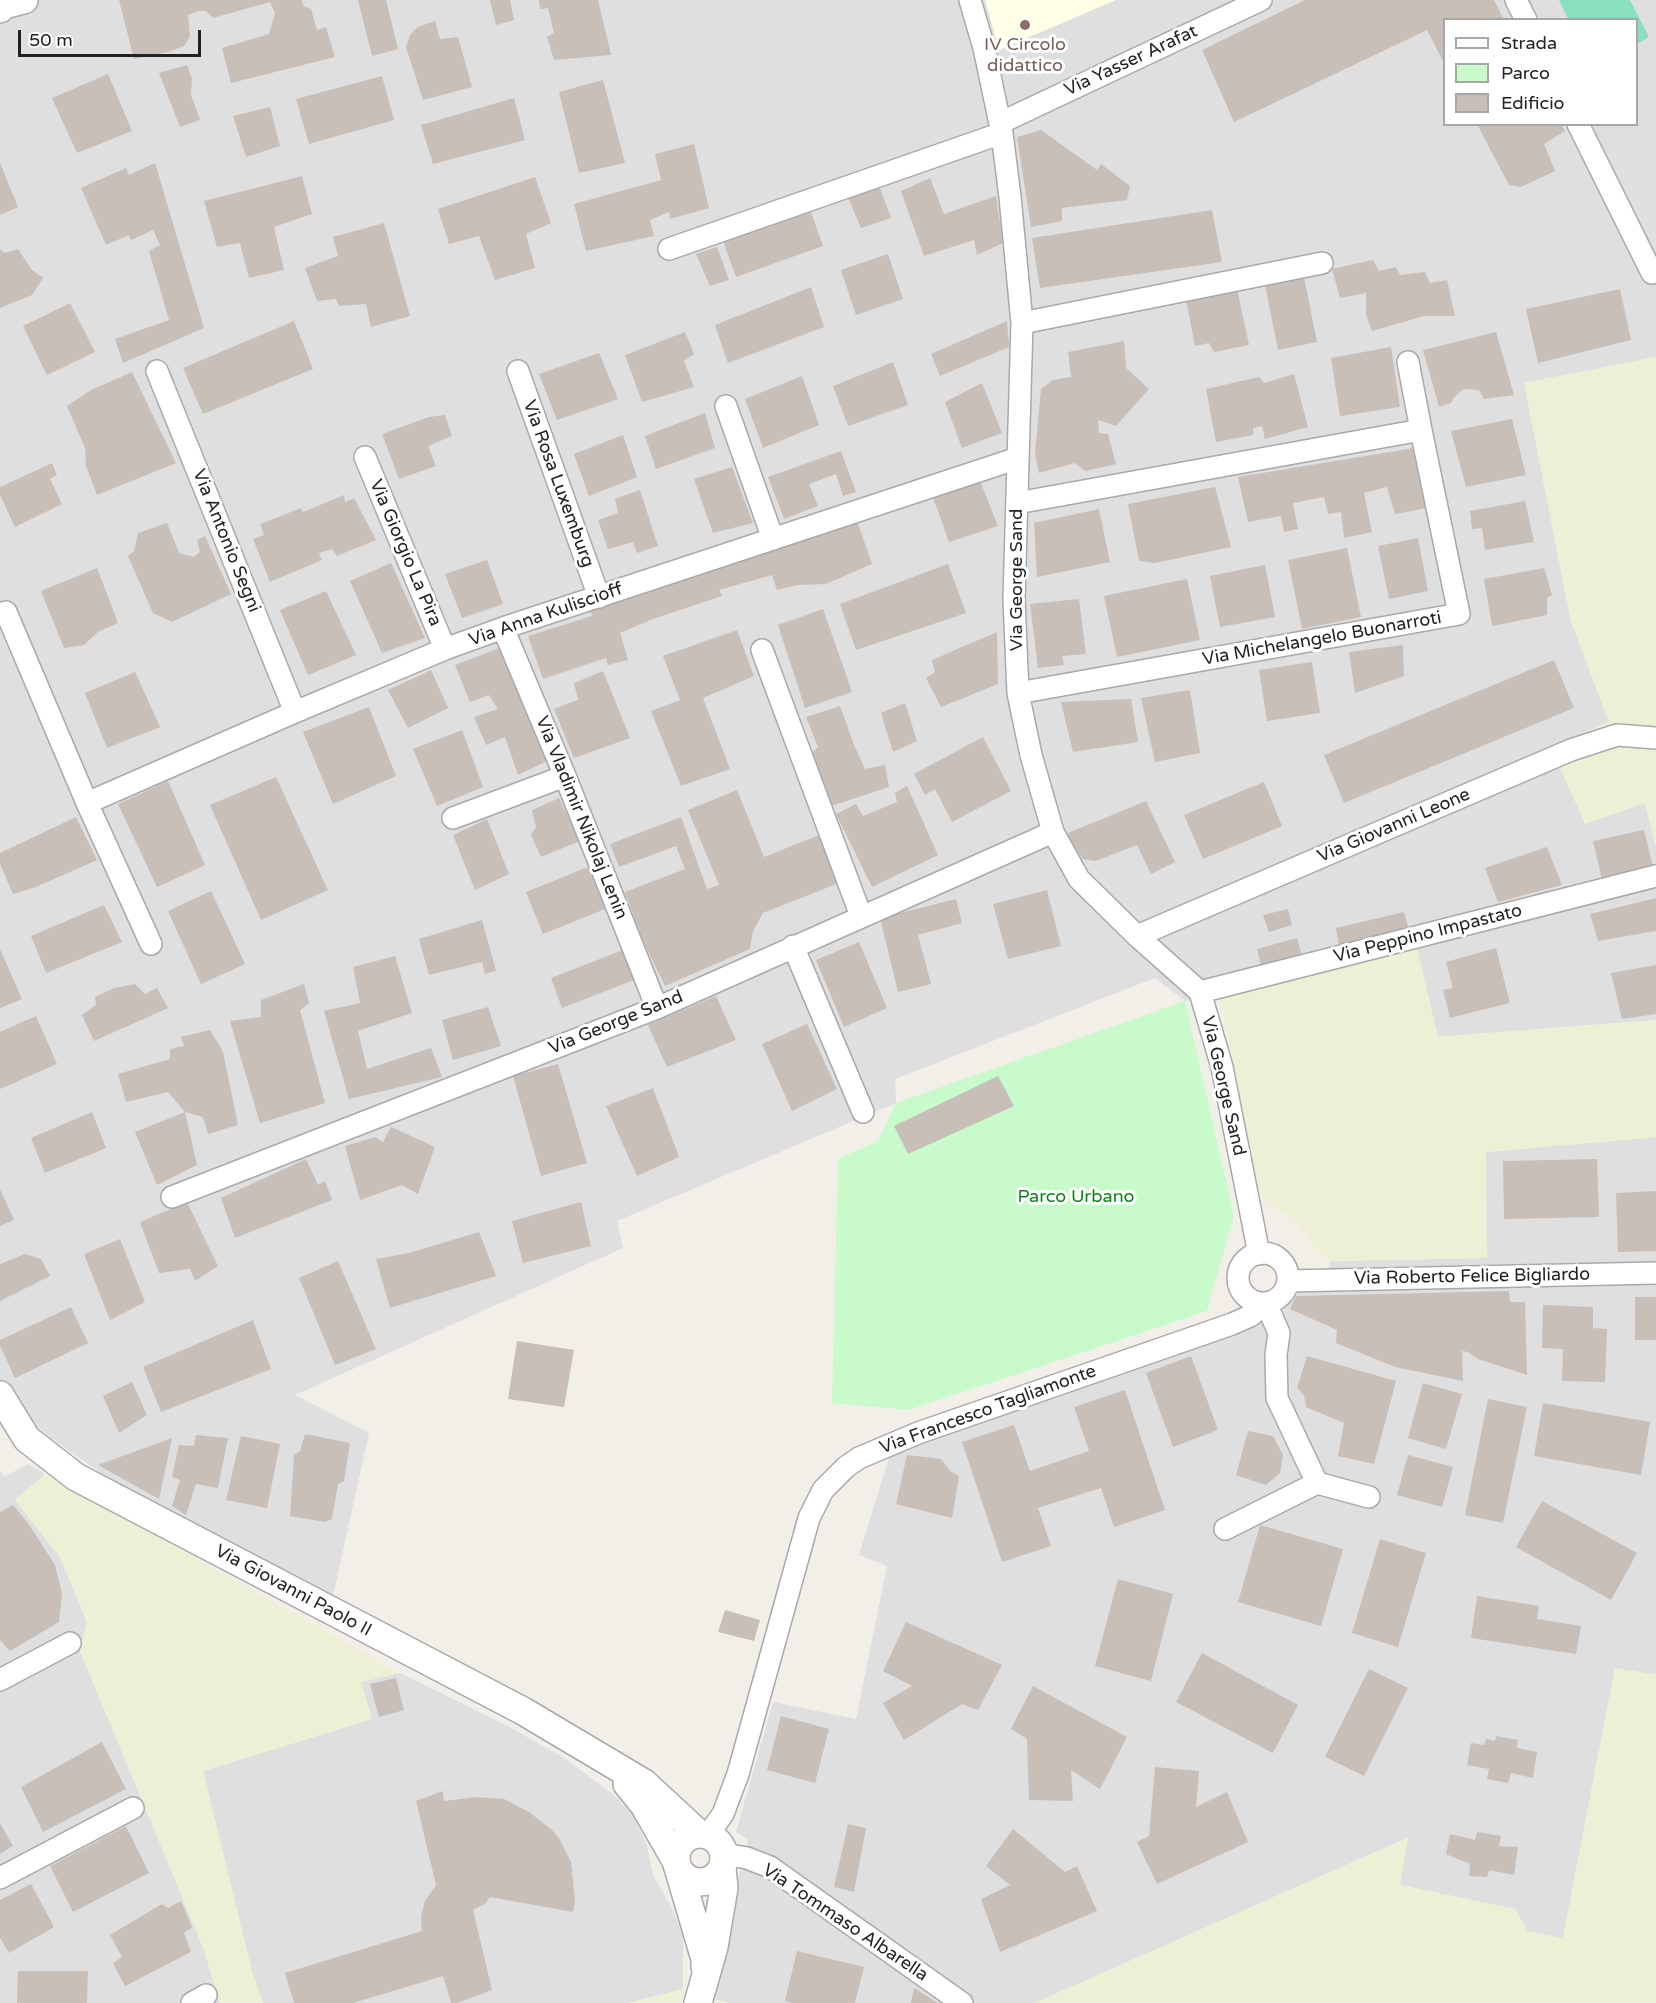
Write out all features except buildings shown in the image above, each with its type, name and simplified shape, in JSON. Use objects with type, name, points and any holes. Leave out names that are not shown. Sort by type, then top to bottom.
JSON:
[{"type":"street","name":"Via George Sand","points":[[969,0],[984,48],[1001,128],[1022,323],[1014,599],[1018,693],[1031,755],[1053,832],[1079,879],[1137,936],[1200,992],[1221,1066],[1259,1254]]},
{"type":"street","name":"Via Yasser Arafat","points":[[669,249],[1001,128],[1261,0]]},
{"type":"street","points":[[1516,0],[1525,18]]},
{"type":"street","points":[[1579,126],[1652,273],[1656,272]]},
{"type":"street","points":[[1022,323],[1322,263]]},
{"type":"street","points":[[1017,502],[1421,430],[1408,362]]},
{"type":"street","name":"Via Antonio Segni","points":[[157,371],[295,712]]},
{"type":"street","name":"Via Rosa Luxemburg","points":[[518,371],[598,597]]},
{"type":"street","points":[[726,406],[773,539]]},
{"type":"street","name":"Via Michelangelo Buonarroti","points":[[1018,693],[1459,614],[1421,430]]},
{"type":"street","name":"Via Giorgio La Pira","points":[[365,457],[445,650]]},
{"type":"street","name":"Via Anna Kuliscioff","points":[[87,803],[295,712],[503,628],[1018,458]]},
{"type":"street","points":[[2,608],[151,944]]},
{"type":"street","name":"Via Vladimir Nikolaj Lenin","points":[[503,628],[565,776],[657,1008]]},
{"type":"street","points":[[762,650],[861,916]]},
{"type":"street","name":"Via Giovanni Leone","points":[[1137,936],[1571,750],[1617,735],[1656,738]]},
{"type":"street","points":[[453,818],[565,776]]},
{"type":"street","name":"Via George Sand","points":[[172,1197],[657,1008],[1053,832]]},
{"type":"street","name":"Via Peppino Impastato","points":[[1200,992],[1656,876]]},
{"type":"street","points":[[793,946],[863,1112]]},
{"type":"street","points":[[1259,1254],[1271,1254],[1284,1265],[1288,1281],[1281,1295],[1266,1303],[1250,1300],[1239,1287],[1238,1279],[1242,1264],[1248,1258],[1259,1254]]},
{"type":"street","name":"Via Roberto Felice Bigliardo","points":[[1288,1281],[1656,1273]]},
{"type":"street","points":[[1266,1303],[1279,1333],[1276,1355],[1277,1398],[1317,1483]]},
{"type":"street","name":"Via Francesco Tagliamonte","points":[[713,1848],[738,1774],[809,1518],[823,1490],[846,1467],[859,1458],[918,1433],[1232,1324],[1250,1316],[1266,1303]]},
{"type":"street","name":"Via Giovanni Paolo II","points":[[0,1395],[27,1439],[76,1478],[513,1706],[609,1761],[644,1784],[713,1848],[724,1888],[714,1947],[701,1992]]},
{"type":"street","points":[[1225,1529],[1317,1483],[1369,1497]]},
{"type":"street","points":[[0,1680],[70,1643]]},
{"type":"street","name":"Via Giovanni Paolo II","points":[[609,1761],[644,1805],[678,1866],[705,1959],[701,1992]]},
{"type":"street","points":[[0,1878],[133,1808]]},
{"type":"street","points":[[684,1840],[713,1848],[718,1875],[705,1882],[691,1880],[678,1866],[677,1851],[684,1840]]},
{"type":"street","name":"Via Tommaso Albarella","points":[[713,1848],[770,1867],[962,2003]]},
{"type":"shaded area","points":[[22,0],[1656,0],[1656,357],[1524,383],[1571,621],[1609,722],[1551,747],[1645,803],[1656,847],[1656,1020],[1437,1037],[1416,947],[1220,998],[1185,1001],[1155,978],[895,1079],[896,1103],[617,1221],[623,1248],[295,1395],[369,1433],[333,1596],[121,1487],[45,1434],[9,1396],[0,1380],[0,19],[2,16],[32,15]]},
{"type":"shaded area","name":"IV Circolo didattico","points":[[985,0],[1116,0],[999,50]]},
{"type":"shaded area","points":[[1656,357],[1656,847],[1645,803],[1585,824],[1551,747],[1609,722],[1571,621],[1524,383]]},
{"type":"shaded area","points":[[1417,947],[1438,1037],[1656,1020],[1656,1137],[1486,1152],[1487,1258],[1330,1261],[1317,1250],[1292,1218],[1274,1208],[1263,1197],[1256,1180],[1220,998]]},
{"type":"shaded area","points":[[1656,1137],[1656,1675],[1615,1668],[1563,1938],[1528,1932],[1515,1909],[1400,1885],[1407,1838],[1035,2003],[729,2003],[709,1997],[748,1840],[736,1832],[773,1702],[856,1719],[887,1566],[859,1555],[891,1451],[1281,1316],[1293,1290],[1326,1289],[1330,1261],[1486,1258],[1486,1152]]},
{"type":"shaded area","points":[[28,1464],[45,1474],[15,1500],[60,1557],[87,1622],[80,1651],[203,1947],[220,2003],[0,2003],[0,1470],[4,1477]]},
{"type":"shaded area","points":[[45,1474],[400,1673],[361,1682],[372,1719],[203,1771],[252,1972],[263,2003],[220,2003],[203,1947],[80,1651],[87,1622],[60,1557],[15,1500]]},
{"type":"shaded area","points":[[1615,1668],[1656,1675],[1656,2003],[1035,2003],[1408,1838],[1400,1885],[1515,1909],[1528,1932],[1563,1938]]},
{"type":"shaded area","points":[[400,1673],[504,1724],[566,1759],[614,1795],[633,1814],[647,1846],[653,1875],[671,1907],[683,1936],[683,1989],[628,2003],[263,2003],[252,1972],[203,1771],[372,1719],[360,1682]]},
{"type":"shaded area","points":[[683,1989],[680,2003],[628,2003]]},
{"type":"green space","points":[[1559,0],[1630,0],[1649,37],[1638,43],[1638,18],[1568,18]]},
{"type":"green space","name":"Parco Urbano","points":[[1185,1001],[1234,1216],[1207,1311],[908,1410],[832,1403],[838,1159],[878,1141],[896,1103]]},
{"type":"place","name":"IV Circolo didattico","points":[[1025,25]]}]
